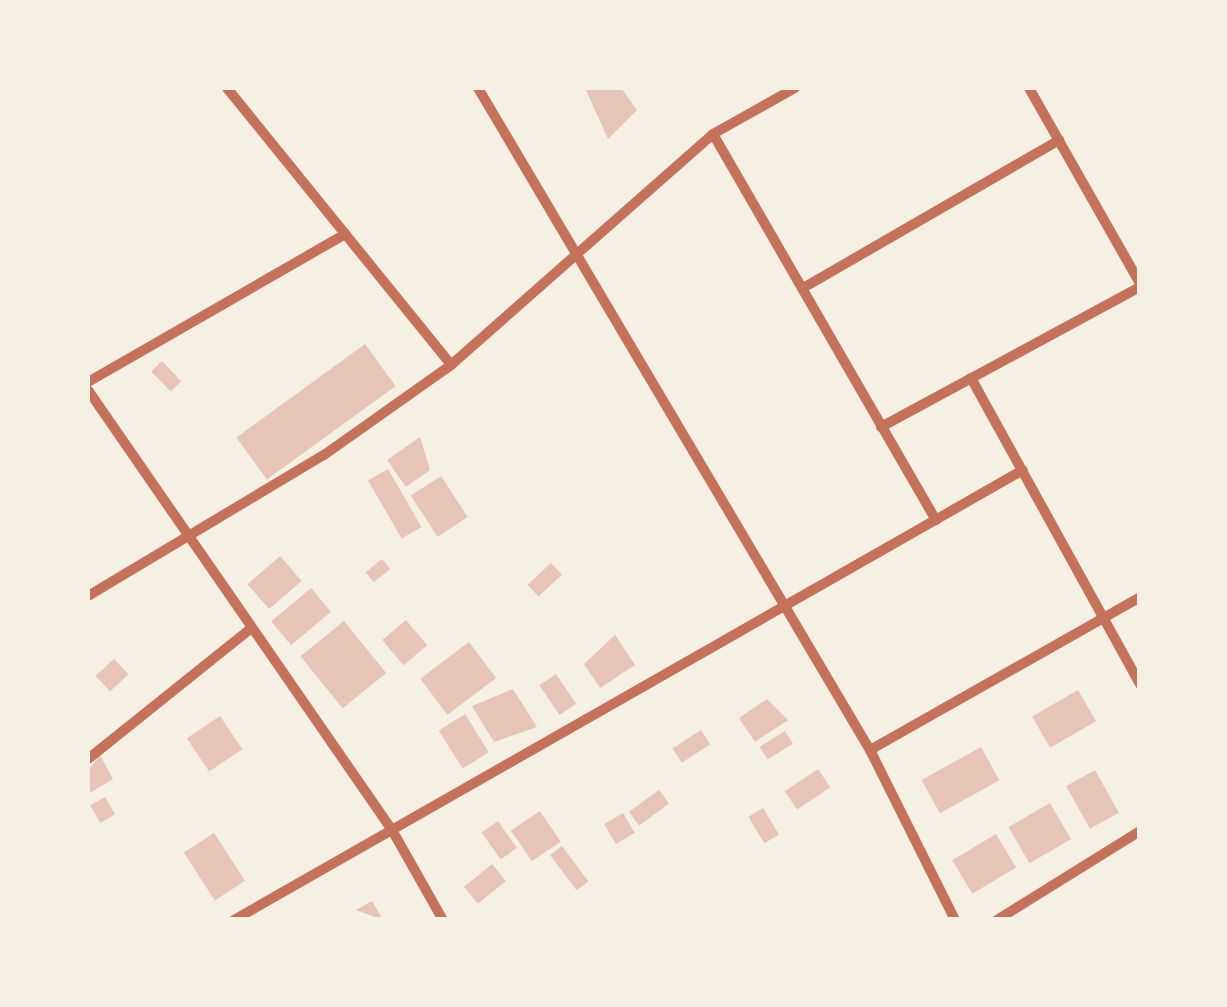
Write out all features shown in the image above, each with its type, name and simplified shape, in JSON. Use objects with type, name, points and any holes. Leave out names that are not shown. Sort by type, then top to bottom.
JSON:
[{"type":"street","points":[[227,88],[450,365]]},
{"type":"street","points":[[478,88],[870,750],[955,920]]},
{"type":"street","points":[[88,596],[190,537],[450,365],[582,258],[712,134],[795,88]]},
{"type":"street","points":[[881,428],[1140,285],[1029,88]]},
{"type":"street","points":[[712,134],[936,520]]},
{"type":"street","points":[[804,288],[1059,140]]},
{"type":"street","points":[[345,234],[88,386],[249,630],[392,830],[442,920]]},
{"type":"street","points":[[971,378],[1140,684]]},
{"type":"street","points":[[234,920],[1023,470]]},
{"type":"street","points":[[870,750],[1140,597]]},
{"type":"street","points":[[88,759],[249,630]]},
{"type":"street","points":[[997,920],[1140,831]]},
{"type":"building","points":[[585,88],[621,88],[637,110],[608,139]]},
{"type":"building","points":[[365,344],[396,386],[267,480],[236,437]]},
{"type":"building","points":[[162,361],[181,381],[171,392],[151,371]]},
{"type":"building","points":[[420,437],[430,470],[406,487],[387,460]]},
{"type":"building","points":[[388,469],[421,527],[402,539],[368,480]]},
{"type":"building","points":[[441,476],[468,517],[437,537],[411,496]]},
{"type":"building","points":[[280,556],[302,581],[269,609],[248,584]]},
{"type":"building","points":[[382,559],[390,569],[374,582],[366,572]]},
{"type":"building","points":[[551,563],[562,575],[539,597],[528,585]]},
{"type":"building","points":[[311,588],[331,612],[291,645],[271,621]]},
{"type":"building","points":[[406,620],[427,645],[403,665],[382,640]]},
{"type":"building","points":[[344,621],[386,673],[343,708],[300,656]]},
{"type":"building","points":[[615,635],[635,665],[600,688],[584,664]]},
{"type":"building","points":[[469,642],[496,678],[447,715],[420,679]]},
{"type":"building","points":[[114,659],[128,674],[110,691],[96,676]]},
{"type":"building","points":[[556,674],[576,704],[560,715],[539,685]]},
{"type":"building","points":[[513,689],[537,727],[494,742],[472,706]]},
{"type":"building","points":[[1078,690],[1096,721],[1050,748],[1032,716]]},
{"type":"building","points":[[767,699],[788,720],[755,742],[739,718]]},
{"type":"building","points":[[465,714],[489,752],[463,769],[439,730]]},
{"type":"building","points":[[220,716],[242,749],[209,772],[187,738]]},
{"type":"building","points":[[701,730],[710,744],[682,763],[672,749]]},
{"type":"building","points":[[785,731],[793,744],[768,760],[760,747]]},
{"type":"building","points":[[981,747],[999,780],[940,813],[922,780]]},
{"type":"building","points":[[100,755],[113,779],[90,793],[88,771]]},
{"type":"building","points":[[818,769],[830,787],[797,810],[785,791]]},
{"type":"building","points":[[1095,770],[1119,813],[1090,829],[1066,786]]},
{"type":"building","points":[[659,790],[669,804],[639,826],[629,812]]},
{"type":"building","points":[[105,797],[115,814],[100,823],[90,806]]},
{"type":"building","points":[[1050,803],[1071,839],[1029,863],[1008,827]]},
{"type":"building","points":[[763,808],[779,835],[764,843],[748,817]]},
{"type":"building","points":[[540,811],[561,842],[532,861],[511,831]]},
{"type":"building","points":[[623,813],[635,833],[616,844],[604,824]]},
{"type":"building","points":[[498,821],[517,848],[501,860],[482,832]]},
{"type":"building","points":[[214,833],[245,881],[215,900],[184,853]]},
{"type":"building","points":[[996,834],[1016,867],[972,894],[952,860]]},
{"type":"building","points":[[562,846],[588,881],[577,890],[550,855]]},
{"type":"building","points":[[492,864],[506,881],[478,904],[464,887]]},
{"type":"building","points":[[372,901],[383,920],[356,910]]}]
